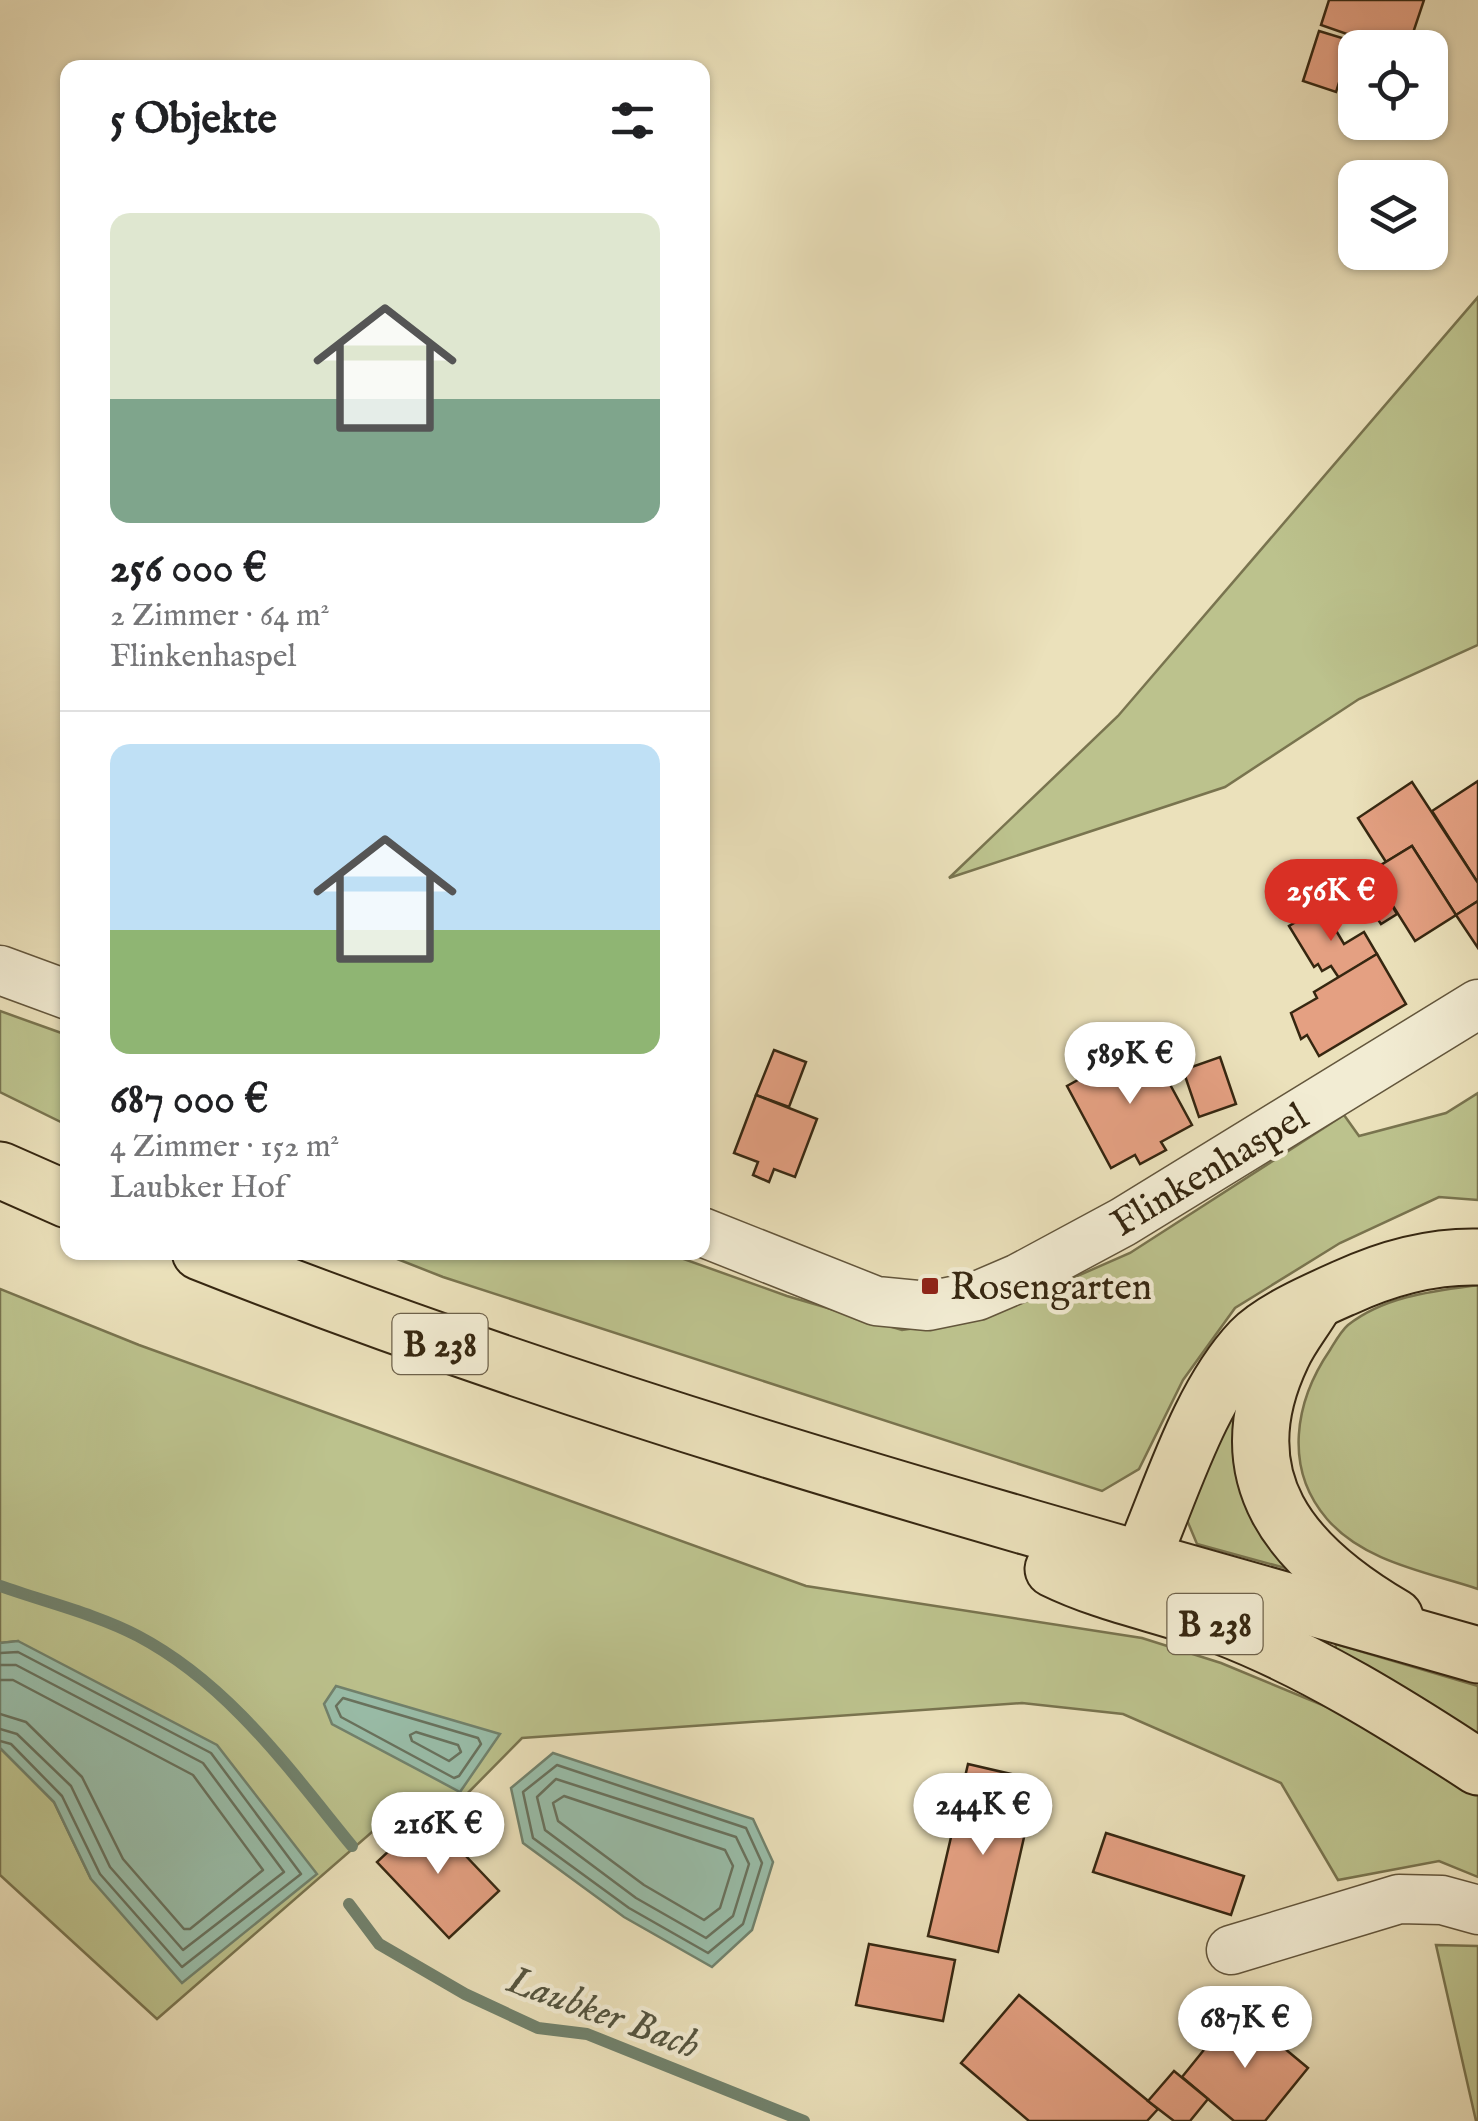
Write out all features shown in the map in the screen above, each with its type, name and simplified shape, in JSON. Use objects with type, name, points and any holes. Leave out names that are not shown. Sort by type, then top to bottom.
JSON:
[{"type":"main road","points":[[0,1170],[60,1196]]},
{"type":"main road","points":[[1141,1561],[1224,1375],[1253,1338],[1373,1274],[1430,1261],[1478,1257]]},
{"type":"main road","name":"B 238","points":[[220,1260],[375,1322],[683,1426],[1460,1650]]},
{"type":"main road","points":[[1316,1301],[1282,1356],[1260,1421],[1261,1472],[1282,1523],[1310,1556],[1370,1602],[1460,1650]]},
{"type":"main road","name":"B 238","points":[[944,1503],[1077,1581],[1221,1626],[1278,1651],[1409,1721],[1478,1767]]},
{"type":"street","points":[[0,970],[60,992]]},
{"type":"street","name":"Flinkenhaspel","points":[[710,1235],[876,1301],[928,1306],[991,1290],[1106,1232],[1478,1004]]},
{"type":"street","points":[[1232,1950],[1398,1899],[1442,1900],[1478,1910]]},
{"type":"shaded area","points":[[1478,297],[1478,645],[1359,699],[1225,787],[949,878],[1118,716]]},
{"type":"shaded area","points":[[0,1011],[60,1032],[60,1122],[0,1092]]},
{"type":"shaded area","points":[[1478,1093],[1478,1200],[1439,1197],[1340,1243],[1235,1308],[1183,1380],[1139,1469],[1102,1491],[400,1260],[687,1260],[787,1296],[902,1330],[979,1319],[1130,1253],[1344,1115],[1359,1136],[1446,1113]]},
{"type":"shaded area","points":[[1478,1285],[1478,1589],[1397,1564],[1342,1534],[1313,1499],[1299,1457],[1299,1434],[1302,1412],[1318,1370],[1348,1325],[1394,1301]]},
{"type":"shaded area","points":[[0,1289],[139,1345],[806,1586],[1142,1638],[1221,1663],[1390,1733],[1478,1795],[1478,1877],[1439,1861],[1338,1880],[1281,1783],[1123,1714],[1022,1703],[522,1738],[460,1801],[403,1805],[157,2019],[0,1875],[0,1748],[54,1802],[91,1879],[18,1641],[0,1643]]},
{"type":"shaded area","points":[[1240,1383],[1288,1559],[1285,1568],[1197,1544],[1184,1513]]},
{"type":"shaded area","points":[[1336,1644],[1478,1686],[1478,1739],[1334,1659]]},
{"type":"shaded area","points":[[1436,1945],[1478,1946],[1478,2121],[1476,2121]]},
{"type":"water","points":[[18,1641],[217,1745],[317,1874],[182,1983],[91,1879],[54,1802],[0,1748],[0,1643]]},
{"type":"water","points":[[336,1686],[500,1734],[460,1792],[332,1724],[324,1704]]},
{"type":"water","points":[[553,1753],[753,1819],[773,1862],[752,1930],[712,1967],[624,1917],[523,1843],[511,1788]]},
{"type":"building","points":[[1329,0],[1424,0],[1414,30],[1338,31],[1321,25]]},
{"type":"building","points":[[1319,31],[1338,37],[1336,92],[1303,81]]},
{"type":"building","points":[[1478,781],[1478,883],[1432,811]]},
{"type":"building","points":[[1412,782],[1478,883],[1478,901],[1456,915],[1412,846],[1386,862],[1358,818]]},
{"type":"building","points":[[1412,846],[1456,915],[1415,941],[1371,871]]},
{"type":"building","points":[[1371,871],[1397,914],[1381,924],[1373,912],[1367,916],[1348,886]]},
{"type":"building","points":[[1478,901],[1478,948],[1456,915]]},
{"type":"building","points":[[1322,907],[1344,944],[1364,932],[1377,954],[1339,978],[1331,966],[1322,971],[1318,964],[1314,967],[1289,926]]},
{"type":"building","points":[[1377,954],[1406,1004],[1319,1056],[1307,1035],[1301,1039],[1291,1013],[1317,998],[1314,992]]},
{"type":"building","points":[[1147,1042],[1192,1125],[1161,1142],[1166,1150],[1140,1164],[1135,1155],[1111,1168],[1067,1086]]},
{"type":"building","points":[[774,1050],[806,1062],[789,1107],[756,1095]]},
{"type":"building","points":[[1220,1057],[1236,1104],[1199,1117],[1183,1070]]},
{"type":"building","points":[[756,1095],[817,1119],[795,1177],[774,1169],[769,1182],[753,1175],[758,1162],[734,1153]]},
{"type":"building","points":[[968,1764],[1037,1780],[998,1952],[928,1936]]},
{"type":"building","points":[[427,1815],[499,1891],[449,1938],[377,1862]]},
{"type":"building","points":[[1106,1833],[1244,1876],[1231,1915],[1093,1872]]},
{"type":"building","points":[[869,1944],[955,1960],[943,2021],[856,2005]]},
{"type":"building","points":[[1019,1995],[1158,2109],[1147,2121],[1029,2121],[961,2063]]},
{"type":"building","points":[[1237,2009],[1308,2068],[1265,2121],[1234,2121],[1182,2077]]},
{"type":"building","points":[[1174,2071],[1208,2099],[1190,2121],[1174,2121],[1148,2101]]},
{"type":"waterway","name":"Laubker Bach","points":[[0,1586],[138,1636],[201,1678],[281,1758],[352,1846]]},
{"type":"waterway","name":"Laubker Bach","points":[[349,1904],[379,1944],[465,1994],[538,2028],[587,2034],[804,2121]]},
{"type":"place","name":"Rosengarten","points":[[930,1286]]}]
